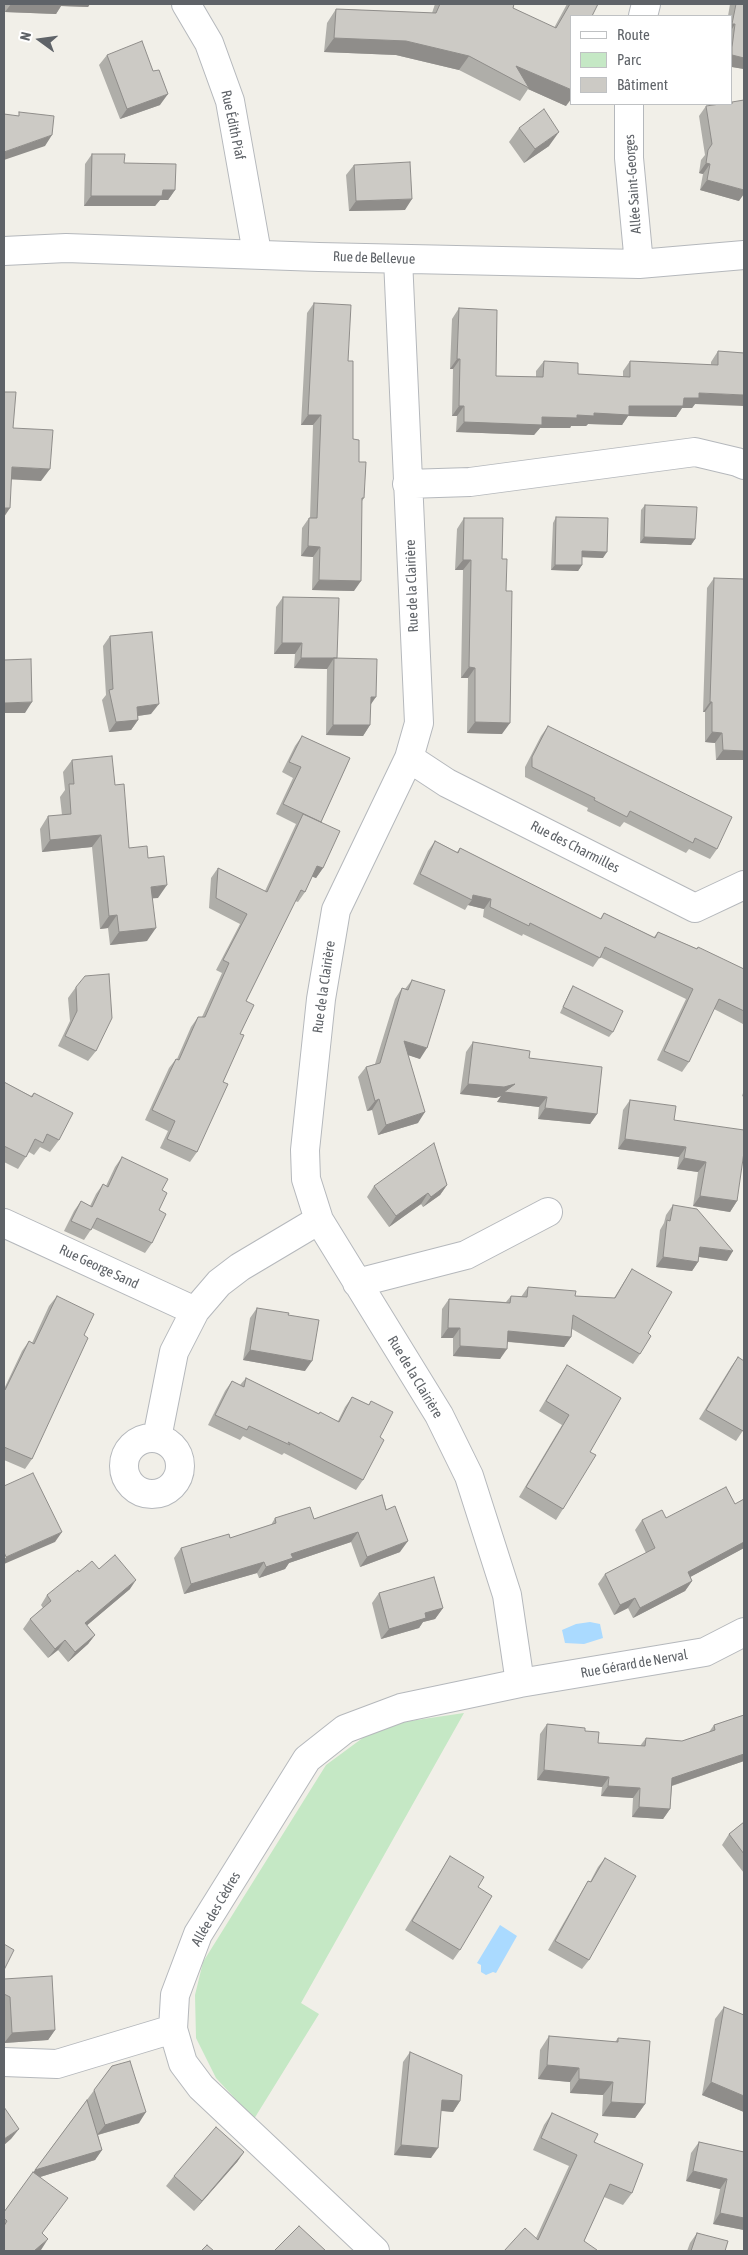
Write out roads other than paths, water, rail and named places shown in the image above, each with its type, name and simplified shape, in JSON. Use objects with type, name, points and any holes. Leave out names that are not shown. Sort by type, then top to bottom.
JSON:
[{"type":"street","name":"Rue Édith Piaf","points":[[186,4],[209,43],[230,101],[257,253]]},
{"type":"street","name":"Allée Saint-Georges","points":[[629,105],[629,158],[638,264]]},
{"type":"street","name":"Rue de Bellevue","points":[[4,251],[66,248],[398,259],[638,264],[744,255]]},
{"type":"street","name":"Rue de la Clairière","points":[[398,259],[419,722],[409,758],[336,910],[321,999],[305,1150],[306,1179],[319,1220],[439,1415],[469,1476],[507,1595],[520,1683]]},
{"type":"street","points":[[407,484],[470,482],[695,452],[744,465]]},
{"type":"street","name":"Rue des Charmilles","points":[[409,758],[447,783],[695,908],[744,885]]},
{"type":"street","points":[[358,1283],[466,1254],[548,1212]]},
{"type":"street","points":[[157,1438],[174,1352],[195,1312],[219,1283],[240,1267],[319,1220]]},
{"type":"street","name":"Rue George Sand","points":[[4,1223],[195,1312]]},
{"type":"street","name":"Rue Gérard de Nerval","points":[[520,1683],[705,1652],[744,1632]]},
{"type":"street","name":"Allée des Cèdres","points":[[375,2251],[201,2088],[183,2063],[173,2029],[175,1995],[198,1934],[307,1760],[344,1729],[401,1708],[520,1683]]},
{"type":"street","points":[[4,2062],[58,2064],[173,2029]]},
{"type":"water","points":[[590,1622],[600,1624],[603,1638],[584,1644],[565,1643],[562,1630],[576,1624]]},
{"type":"water","points":[[500,1925],[517,1936],[496,1973],[493,1972],[486,1975],[481,1972],[481,1965],[477,1963]]}]
